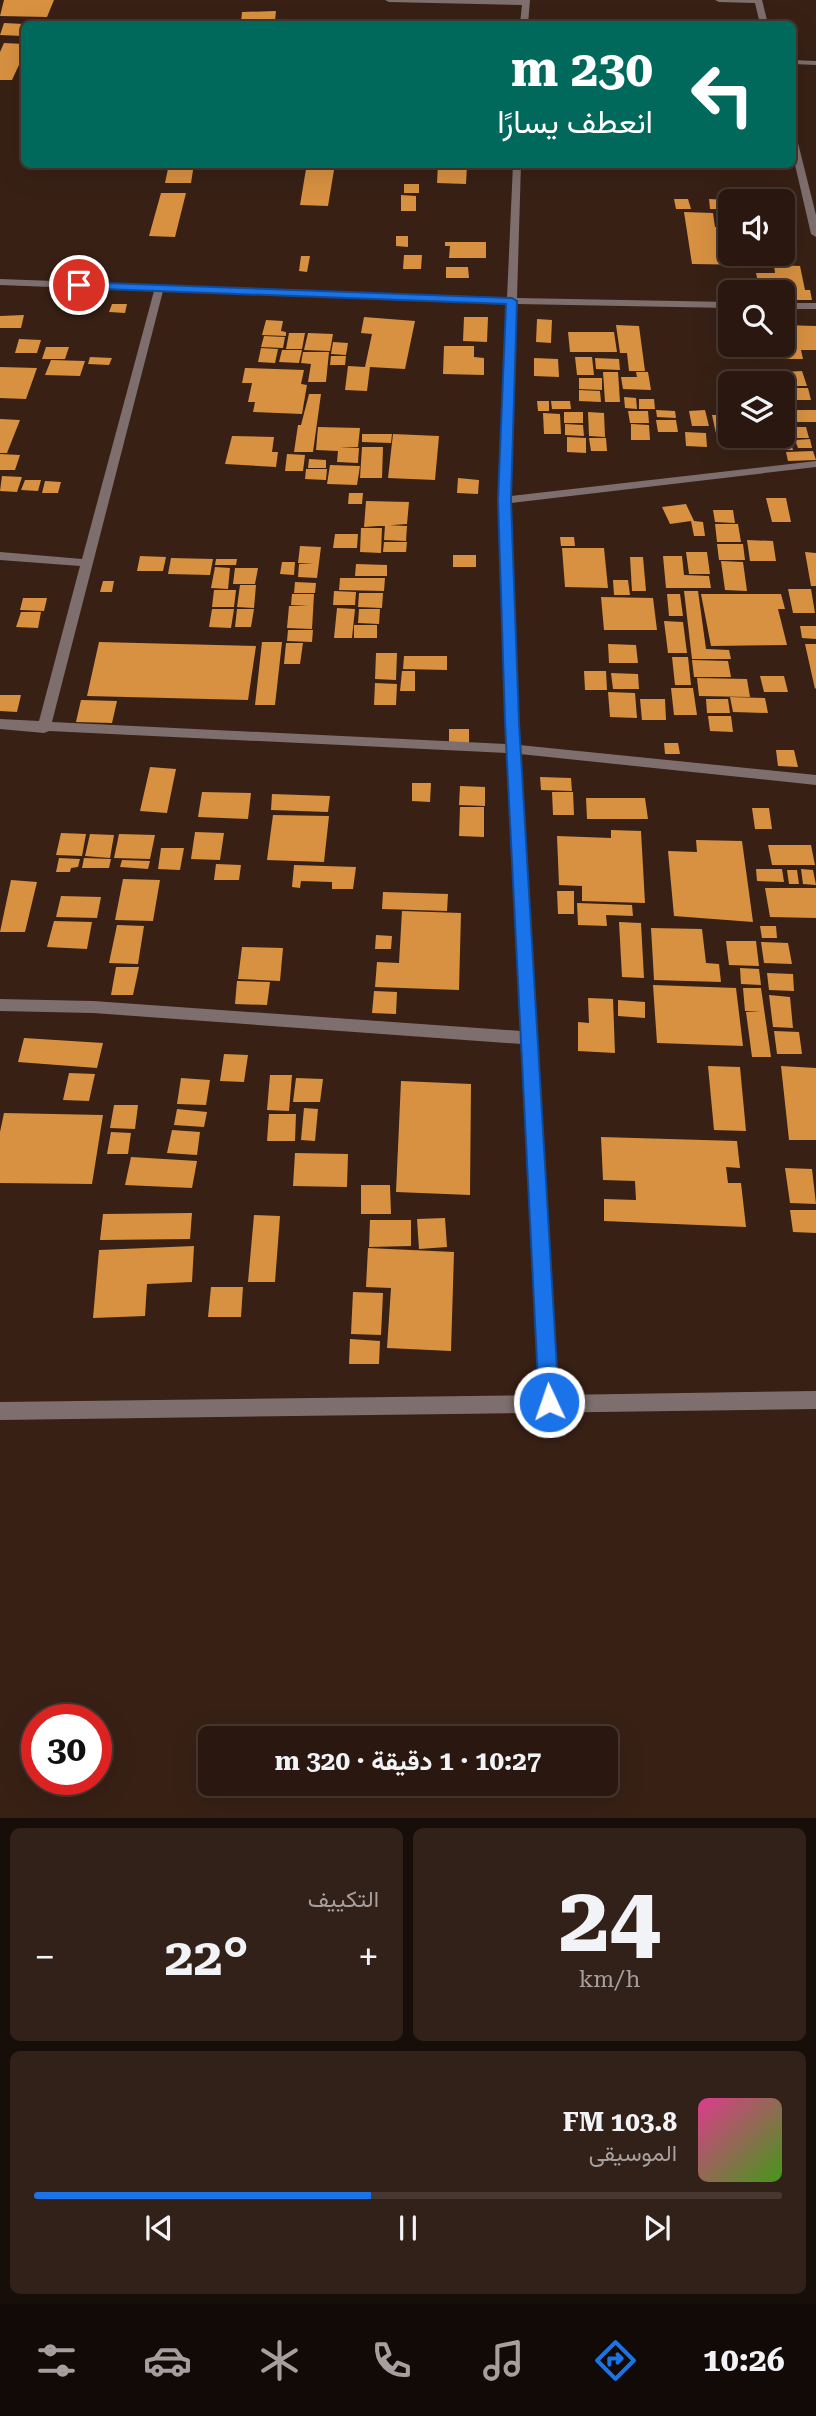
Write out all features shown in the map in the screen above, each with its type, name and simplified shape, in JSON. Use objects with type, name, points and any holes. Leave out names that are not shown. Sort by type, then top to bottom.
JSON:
[{"type":"street","points":[[389,0],[526,2],[524,21]]},
{"type":"street","points":[[719,0],[758,1],[763,21]]},
{"type":"street","points":[[796,62],[816,63]]},
{"type":"street","points":[[796,151],[816,234]]},
{"type":"street","points":[[517,168],[505,500],[513,749],[549,1402]]},
{"type":"street","points":[[0,282],[512,301],[718,305]]},
{"type":"street","points":[[44,727],[159,289]]},
{"type":"street","points":[[795,306],[816,306]]},
{"type":"street","points":[[505,500],[816,464]]},
{"type":"street","points":[[0,556],[85,563]]},
{"type":"street","points":[[0,724],[513,749],[816,780]]},
{"type":"street","points":[[0,1005],[93,1007],[528,1038]]},
{"type":"street","points":[[0,1411],[816,1400]]},
{"type":"building","points":[[4,0],[54,0],[47,17],[0,16]]},
{"type":"building","points":[[276,11],[275,21],[241,21],[242,12]]},
{"type":"building","points":[[608,20],[672,21],[608,21]]},
{"type":"building","points":[[4,23],[21,24],[21,36],[0,35]]},
{"type":"building","points":[[4,43],[21,44],[21,60],[12,80],[0,80],[0,52]]},
{"type":"building","points":[[168,168],[193,168],[191,183],[165,183]]},
{"type":"building","points":[[438,168],[467,168],[466,184],[437,183]]},
{"type":"building","points":[[306,169],[334,170],[328,206],[300,205]]},
{"type":"building","points":[[404,184],[419,184],[419,193],[404,193]]},
{"type":"building","points":[[161,193],[186,193],[175,237],[149,236]]},
{"type":"building","points":[[401,195],[416,196],[416,211],[401,211]]},
{"type":"building","points":[[674,199],[688,199],[691,209],[676,209]]},
{"type":"building","points":[[709,199],[718,199],[718,209],[710,209]]},
{"type":"building","points":[[684,212],[713,213],[715,227],[718,227],[718,264],[692,264]]},
{"type":"building","points":[[396,236],[408,236],[408,247],[396,246]]},
{"type":"building","points":[[445,242],[486,242],[486,258],[449,258],[450,246],[445,246]]},
{"type":"building","points":[[404,255],[422,255],[421,269],[403,269]]},
{"type":"building","points":[[301,256],[310,256],[307,272],[299,271]]},
{"type":"building","points":[[774,266],[800,266],[805,290],[810,290],[812,300],[795,300],[795,280],[757,280],[756,273],[775,273]]},
{"type":"building","points":[[446,267],[468,267],[469,278],[446,278]]},
{"type":"building","points":[[112,304],[127,304],[125,313],[109,312]]},
{"type":"building","points":[[24,315],[21,328],[0,328],[0,316]]},
{"type":"building","points":[[364,317],[415,321],[405,369],[370,367],[367,391],[345,390],[348,366],[365,367],[372,334],[361,333]]},
{"type":"building","points":[[464,317],[488,317],[487,342],[463,341]]},
{"type":"building","points":[[537,319],[552,320],[551,343],[536,342]]},
{"type":"building","points":[[266,320],[283,321],[281,331],[286,332],[286,336],[262,335]]},
{"type":"building","points":[[616,325],[639,326],[645,371],[629,371],[627,353],[620,353]]},
{"type":"building","points":[[795,325],[816,326],[816,350],[801,350],[803,359],[775,359],[795,357]]},
{"type":"building","points":[[568,332],[614,332],[617,352],[570,352]]},
{"type":"building","points":[[289,333],[305,333],[302,349],[286,349]]},
{"type":"building","points":[[308,333],[333,334],[330,351],[304,350]]},
{"type":"building","points":[[264,336],[285,337],[283,348],[261,347]]},
{"type":"building","points":[[19,339],[41,340],[37,353],[15,353]]},
{"type":"building","points":[[333,342],[348,343],[346,355],[331,354]]},
{"type":"building","points":[[444,346],[474,346],[474,357],[484,358],[484,375],[443,374]]},
{"type":"building","points":[[46,347],[69,347],[65,359],[42,359]]},
{"type":"building","points":[[261,348],[278,349],[275,363],[258,362]]},
{"type":"building","points":[[282,350],[302,350],[299,363],[279,362]]},
{"type":"building","points":[[303,352],[329,352],[326,382],[308,382],[311,364],[301,363]]},
{"type":"building","points":[[331,356],[346,356],[345,365],[330,365]]},
{"type":"building","points":[[90,357],[112,358],[109,365],[88,364]]},
{"type":"building","points":[[575,357],[592,357],[594,375],[577,375]]},
{"type":"building","points":[[534,358],[558,359],[559,377],[534,376]]},
{"type":"building","points":[[595,358],[619,359],[620,370],[596,369]]},
{"type":"building","points":[[51,360],[85,361],[80,376],[45,375]]},
{"type":"building","points":[[0,367],[37,368],[26,399],[0,398]]},
{"type":"building","points":[[245,368],[304,370],[301,384],[307,385],[302,414],[253,412],[255,402],[248,402],[252,383],[242,383]]},
{"type":"building","points":[[795,371],[802,371],[807,386],[795,386]]},
{"type":"building","points":[[603,372],[618,372],[620,402],[605,402]]},
{"type":"building","points":[[636,372],[648,372],[651,390],[623,389],[621,377],[637,377]]},
{"type":"building","points":[[579,378],[602,378],[602,390],[579,389]]},
{"type":"building","points":[[795,388],[808,388],[811,400],[795,400]]},
{"type":"building","points":[[579,390],[600,391],[601,402],[579,401]]},
{"type":"building","points":[[309,394],[321,394],[313,452],[294,452],[298,425],[301,425]]},
{"type":"building","points":[[624,397],[636,398],[637,409],[625,408]]},
{"type":"building","points":[[639,399],[654,399],[655,409],[639,409]]},
{"type":"building","points":[[537,401],[549,401],[549,411],[538,411]]},
{"type":"building","points":[[551,401],[570,401],[571,409],[552,409]]},
{"type":"building","points":[[656,410],[675,411],[676,418],[657,417]]},
{"type":"building","points":[[705,410],[709,426],[692,426],[689,411]]},
{"type":"building","points":[[795,410],[816,410],[816,422],[795,422]]},
{"type":"building","points":[[628,411],[648,411],[649,423],[630,423]]},
{"type":"building","points":[[564,412],[583,412],[583,423],[564,423]]},
{"type":"building","points":[[588,412],[604,413],[605,437],[589,436]]},
{"type":"building","points":[[543,413],[560,414],[561,434],[544,434]]},
{"type":"building","points":[[712,415],[718,415],[717,438]]},
{"type":"building","points":[[0,419],[20,420],[7,453],[0,453]]},
{"type":"building","points":[[656,420],[676,420],[678,432],[658,432]]},
{"type":"building","points":[[565,424],[583,425],[584,436],[565,435]]},
{"type":"building","points":[[631,424],[649,425],[650,440],[631,440]]},
{"type":"building","points":[[318,427],[360,428],[358,447],[339,448],[359,448],[358,463],[337,462],[338,451],[316,450]]},
{"type":"building","points":[[795,427],[806,427],[809,438],[795,438]]},
{"type":"building","points":[[685,432],[706,433],[707,447],[686,446]]},
{"type":"building","points":[[362,434],[392,434],[391,443],[362,442]]},
{"type":"building","points":[[393,434],[439,436],[435,480],[388,478]]},
{"type":"building","points":[[232,436],[274,437],[272,452],[278,452],[276,467],[225,464]]},
{"type":"building","points":[[567,437],[586,438],[586,453],[567,452]]},
{"type":"building","points":[[589,438],[606,438],[607,451],[591,451]]},
{"type":"building","points":[[810,439],[812,448],[798,448],[795,440]]},
{"type":"building","points":[[362,447],[383,447],[382,478],[360,478]]},
{"type":"building","points":[[813,451],[816,460],[788,461],[786,452]]},
{"type":"building","points":[[0,454],[20,455],[15,470],[0,470]]},
{"type":"building","points":[[287,454],[305,455],[303,471],[285,471]]},
{"type":"building","points":[[309,459],[326,460],[326,468],[308,468]]},
{"type":"building","points":[[330,465],[360,466],[357,485],[327,484]]},
{"type":"building","points":[[306,469],[327,469],[326,480],[305,479]]},
{"type":"building","points":[[2,476],[22,477],[17,492],[0,491]]},
{"type":"building","points":[[458,478],[479,480],[478,494],[457,493]]},
{"type":"building","points":[[25,480],[41,480],[38,491],[21,490]]},
{"type":"building","points":[[45,481],[61,482],[58,493],[42,493]]},
{"type":"building","points":[[349,493],[363,493],[362,504],[348,504]]},
{"type":"building","points":[[766,498],[786,498],[791,522],[772,522]]},
{"type":"building","points":[[366,501],[409,502],[407,524],[364,527]]},
{"type":"building","points":[[686,504],[694,521],[703,522],[705,536],[694,536],[691,521],[670,524],[662,507]]},
{"type":"building","points":[[713,510],[733,510],[735,523],[715,522]]},
{"type":"building","points":[[715,524],[738,524],[741,542],[717,542]]},
{"type":"building","points":[[385,525],[407,526],[406,541],[384,540]]},
{"type":"building","points":[[361,528],[382,528],[381,553],[360,552]]},
{"type":"building","points":[[335,534],[358,534],[357,548],[333,548]]},
{"type":"building","points":[[560,537],[574,537],[575,546],[561,546]]},
{"type":"building","points":[[747,540],[773,541],[776,561],[750,561]]},
{"type":"building","points":[[384,542],[407,542],[406,552],[383,552]]},
{"type":"building","points":[[717,544],[743,544],[745,560],[719,560]]},
{"type":"building","points":[[300,546],[321,547],[317,578],[298,577],[299,564],[314,564],[298,563]]},
{"type":"building","points":[[562,548],[604,548],[608,588],[565,587]]},
{"type":"building","points":[[686,552],[707,552],[710,574],[689,574]]},
{"type":"building","points":[[805,552],[816,553],[816,586],[811,586]]},
{"type":"building","points":[[453,555],[476,555],[476,567],[453,567]]},
{"type":"building","points":[[140,556],[166,557],[163,571],[137,571]]},
{"type":"building","points":[[663,556],[682,556],[684,575],[709,576],[711,588],[666,588]]},
{"type":"building","points":[[630,557],[643,557],[646,591],[632,591]]},
{"type":"building","points":[[171,558],[213,559],[210,575],[168,574]]},
{"type":"building","points":[[216,559],[237,559],[236,565],[215,565]]},
{"type":"building","points":[[721,561],[743,562],[747,591],[725,590]]},
{"type":"building","points":[[282,562],[295,562],[294,575],[280,574]]},
{"type":"building","points":[[356,564],[387,565],[387,576],[355,576]]},
{"type":"building","points":[[215,567],[230,568],[228,589],[211,588]]},
{"type":"building","points":[[235,568],[258,568],[255,584],[233,584]]},
{"type":"building","points":[[340,578],[385,578],[384,591],[339,590]]},
{"type":"building","points":[[613,580],[628,580],[630,595],[614,595]]},
{"type":"building","points":[[103,581],[114,581],[112,592],[100,592]]},
{"type":"building","points":[[295,582],[316,583],[315,593],[294,593]]},
{"type":"building","points":[[240,585],[256,585],[254,608],[237,607]]},
{"type":"building","points":[[788,589],[811,589],[815,613],[793,613]]},
{"type":"building","points":[[214,590],[236,590],[234,607],[212,607]]},
{"type":"building","points":[[334,591],[356,592],[355,605],[333,605]]},
{"type":"building","points":[[684,591],[698,591],[706,649],[729,650],[731,659],[692,659]]},
{"type":"building","points":[[359,593],[383,593],[382,608],[358,607]]},
{"type":"building","points":[[292,594],[314,594],[312,629],[287,628],[289,606],[309,606],[291,605]]},
{"type":"building","points":[[667,594],[680,594],[683,616],[669,616]]},
{"type":"building","points":[[701,594],[781,594],[785,609],[778,609],[787,645],[711,646]]},
{"type":"building","points":[[601,597],[653,598],[657,630],[604,630]]},
{"type":"building","points":[[23,598],[47,598],[44,611],[20,610]]},
{"type":"building","points":[[337,608],[355,609],[352,638],[334,638]]},
{"type":"building","points":[[212,609],[234,609],[231,628],[209,627]]},
{"type":"building","points":[[237,609],[254,609],[251,627],[235,627]]},
{"type":"building","points":[[359,609],[380,609],[379,624],[358,623]]},
{"type":"building","points":[[21,612],[41,612],[38,628],[16,627]]},
{"type":"building","points":[[664,621],[683,622],[687,653],[668,653]]},
{"type":"building","points":[[354,625],[377,625],[377,638],[354,638]]},
{"type":"building","points":[[800,626],[816,626],[816,639],[802,638]]},
{"type":"building","points":[[288,630],[313,630],[312,642],[287,641]]},
{"type":"building","points":[[99,642],[256,646],[248,700],[87,696]]},
{"type":"building","points":[[262,642],[282,642],[275,705],[255,705]]},
{"type":"building","points":[[286,643],[303,643],[300,664],[284,664]]},
{"type":"building","points":[[608,644],[636,645],[638,663],[609,663]]},
{"type":"building","points":[[805,644],[816,644],[815,689]]},
{"type":"building","points":[[376,653],[397,653],[396,680],[375,679]]},
{"type":"building","points":[[404,656],[447,656],[447,670],[403,669]]},
{"type":"building","points":[[672,657],[688,657],[691,685],[675,685]]},
{"type":"building","points":[[692,660],[728,661],[731,677],[694,677]]},
{"type":"building","points":[[402,671],[415,671],[415,691],[400,691]]},
{"type":"building","points":[[584,671],[606,671],[607,690],[585,690]]},
{"type":"building","points":[[611,673],[638,674],[639,689],[613,689]]},
{"type":"building","points":[[760,676],[784,676],[788,692],[764,692]]},
{"type":"building","points":[[697,678],[747,679],[750,697],[699,696]]},
{"type":"building","points":[[375,683],[397,684],[396,705],[374,705]]},
{"type":"building","points":[[671,688],[693,688],[697,715],[674,715]]},
{"type":"building","points":[[608,692],[635,693],[637,718],[610,717]]},
{"type":"building","points":[[0,695],[21,695],[17,712],[0,711]]},
{"type":"building","points":[[730,697],[765,698],[768,713],[733,712]]},
{"type":"building","points":[[640,699],[665,699],[666,720],[642,720]]},
{"type":"building","points":[[706,699],[728,699],[730,713],[707,713]]},
{"type":"building","points":[[81,700],[117,701],[112,723],[76,722]]},
{"type":"building","points":[[708,716],[731,716],[733,732],[710,731]]},
{"type":"building","points":[[449,729],[469,729],[469,743],[449,743]]},
{"type":"building","points":[[664,743],[678,743],[680,754],[665,754]]},
{"type":"building","points":[[776,750],[794,750],[798,767],[778,766]]},
{"type":"building","points":[[150,767],[176,769],[167,813],[140,811]]},
{"type":"building","points":[[540,777],[571,778],[572,791],[541,790]]},
{"type":"building","points":[[412,783],[431,783],[430,802],[412,801]]},
{"type":"building","points":[[460,786],[485,787],[485,806],[459,805]]},
{"type":"building","points":[[202,792],[251,793],[248,819],[198,817]]},
{"type":"building","points":[[552,792],[573,792],[574,815],[553,815]]},
{"type":"building","points":[[272,794],[330,796],[328,812],[271,810]]},
{"type":"building","points":[[586,798],[645,798],[648,819],[587,819]]},
{"type":"building","points":[[460,807],[484,807],[484,837],[459,836]]},
{"type":"building","points":[[752,808],[769,808],[772,829],[755,829]]},
{"type":"building","points":[[273,815],[329,816],[324,862],[267,860]]},
{"type":"building","points":[[611,830],[641,831],[645,903],[582,901],[582,886],[559,885],[557,836],[611,838]]},
{"type":"building","points":[[195,832],[224,833],[220,860],[191,859]]},
{"type":"building","points":[[61,833],[86,834],[82,856],[56,855]]},
{"type":"building","points":[[90,834],[114,835],[110,858],[85,856]]},
{"type":"building","points":[[119,834],[155,835],[150,859],[114,858]]},
{"type":"building","points":[[696,840],[742,841],[753,922],[674,916],[668,851],[697,852]]},
{"type":"building","points":[[768,845],[811,845],[815,865],[772,865]]},
{"type":"building","points":[[161,848],[184,848],[180,870],[158,869]]},
{"type":"building","points":[[59,858],[80,859],[78,867],[71,868],[70,872],[56,872]]},
{"type":"building","points":[[84,858],[111,859],[109,868],[82,868]]},
{"type":"building","points":[[122,860],[150,861],[148,869],[120,867]]},
{"type":"building","points":[[216,864],[241,865],[239,880],[214,880]]},
{"type":"building","points":[[294,865],[356,867],[353,889],[332,889],[332,882],[301,881],[300,888],[292,887]]},
{"type":"building","points":[[756,869],[782,869],[784,882],[757,881]]},
{"type":"building","points":[[801,869],[813,870],[816,885],[803,884]]},
{"type":"building","points":[[787,870],[797,870],[799,884],[789,884]]},
{"type":"building","points":[[123,879],[160,880],[153,921],[115,920]]},
{"type":"building","points":[[11,880],[37,882],[25,932],[0,932]]},
{"type":"building","points":[[765,888],[816,888],[816,918],[770,917]]},
{"type":"building","points":[[557,891],[574,891],[574,914],[558,914]]},
{"type":"building","points":[[383,892],[448,894],[447,911],[382,909]]},
{"type":"building","points":[[61,896],[101,897],[97,918],[56,917]]},
{"type":"building","points":[[577,903],[632,905],[633,916],[606,915],[607,926],[578,925]]},
{"type":"building","points":[[402,911],[461,913],[459,990],[375,987],[377,962],[399,963]]},
{"type":"building","points":[[54,921],[92,922],[87,949],[47,947]]},
{"type":"building","points":[[619,922],[641,923],[644,978],[622,977]]},
{"type":"building","points":[[117,925],[144,926],[138,964],[109,963]]},
{"type":"building","points":[[760,926],[776,926],[777,938],[762,938]]},
{"type":"building","points":[[651,928],[702,929],[706,963],[719,964],[721,982],[654,980]]},
{"type":"building","points":[[376,935],[392,936],[391,949],[375,949]]},
{"type":"building","points":[[726,941],[756,941],[759,966],[729,965]]},
{"type":"building","points":[[761,942],[788,943],[792,964],[764,963]]},
{"type":"building","points":[[242,947],[283,948],[280,981],[238,979]]},
{"type":"building","points":[[116,967],[139,967],[133,995],[111,995]]},
{"type":"building","points":[[740,968],[759,969],[761,985],[741,984]]},
{"type":"building","points":[[767,973],[793,974],[794,991],[769,990]]},
{"type":"building","points":[[237,981],[270,982],[267,1005],[235,1004]]},
{"type":"building","points":[[653,985],[736,988],[743,1046],[657,1043]]},
{"type":"building","points":[[743,988],[761,988],[771,1057],[752,1057],[746,1012],[760,1011],[745,1011]]},
{"type":"building","points":[[374,991],[397,992],[396,1014],[372,1013]]},
{"type":"building","points":[[769,995],[790,997],[793,1028],[773,1027]]},
{"type":"building","points":[[588,998],[613,999],[615,1053],[578,1051],[578,1022],[589,1023]]},
{"type":"building","points":[[618,1000],[645,1002],[645,1018],[618,1016]]},
{"type":"building","points":[[774,1031],[799,1032],[802,1054],[777,1054]]},
{"type":"building","points":[[24,1038],[103,1043],[97,1068],[18,1062]]},
{"type":"building","points":[[224,1054],[248,1055],[244,1082],[220,1081]]},
{"type":"building","points":[[708,1066],[740,1067],[746,1131],[714,1130]]},
{"type":"building","points":[[781,1066],[816,1068],[816,1140],[789,1140]]},
{"type":"building","points":[[69,1073],[95,1074],[89,1101],[63,1100]]},
{"type":"building","points":[[270,1075],[292,1075],[289,1111],[267,1110]]},
{"type":"building","points":[[181,1078],[210,1080],[206,1105],[177,1104]]},
{"type":"building","points":[[296,1078],[323,1079],[320,1102],[293,1102]]},
{"type":"building","points":[[401,1081],[471,1084],[470,1195],[396,1192]]},
{"type":"building","points":[[114,1105],[138,1105],[135,1129],[110,1128]]},
{"type":"building","points":[[304,1108],[318,1109],[315,1141],[301,1140]]},
{"type":"building","points":[[177,1109],[207,1112],[204,1127],[174,1125]]},
{"type":"building","points":[[4,1113],[103,1115],[92,1184],[0,1183],[0,1132]]},
{"type":"building","points":[[269,1114],[296,1114],[295,1141],[267,1141]]},
{"type":"building","points":[[172,1130],[200,1132],[197,1155],[167,1153]]},
{"type":"building","points":[[111,1132],[131,1133],[128,1154],[107,1154]]},
{"type":"building","points":[[601,1137],[737,1141],[740,1168],[726,1167],[728,1183],[741,1183],[746,1227],[604,1221],[604,1199],[636,1200],[635,1181],[603,1180]]},
{"type":"building","points":[[295,1153],[348,1154],[347,1187],[293,1186]]},
{"type":"building","points":[[131,1157],[197,1161],[192,1188],[125,1185]]},
{"type":"building","points":[[785,1168],[812,1169],[816,1204],[790,1203]]},
{"type":"building","points":[[361,1185],[390,1185],[391,1214],[361,1214]]},
{"type":"building","points":[[790,1210],[816,1210],[816,1233],[793,1232]]},
{"type":"building","points":[[192,1213],[190,1239],[100,1240],[103,1214]]},
{"type":"building","points":[[254,1215],[280,1216],[275,1282],[248,1282]]},
{"type":"building","points":[[445,1218],[447,1247],[419,1249],[417,1219]]},
{"type":"building","points":[[370,1220],[411,1220],[411,1246],[369,1247]]},
{"type":"building","points":[[194,1246],[192,1282],[147,1284],[145,1316],[93,1318],[99,1250]]},
{"type":"building","points":[[368,1248],[454,1252],[451,1351],[387,1348],[391,1288],[366,1287]]},
{"type":"building","points":[[211,1287],[243,1287],[241,1317],[208,1317]]},
{"type":"building","points":[[353,1292],[383,1293],[381,1335],[351,1334]]},
{"type":"building","points":[[350,1339],[380,1341],[379,1364],[349,1364]]},
{"type":"route","points":[[79,285],[512,301],[505,500],[512,722],[549,1402]]}]
